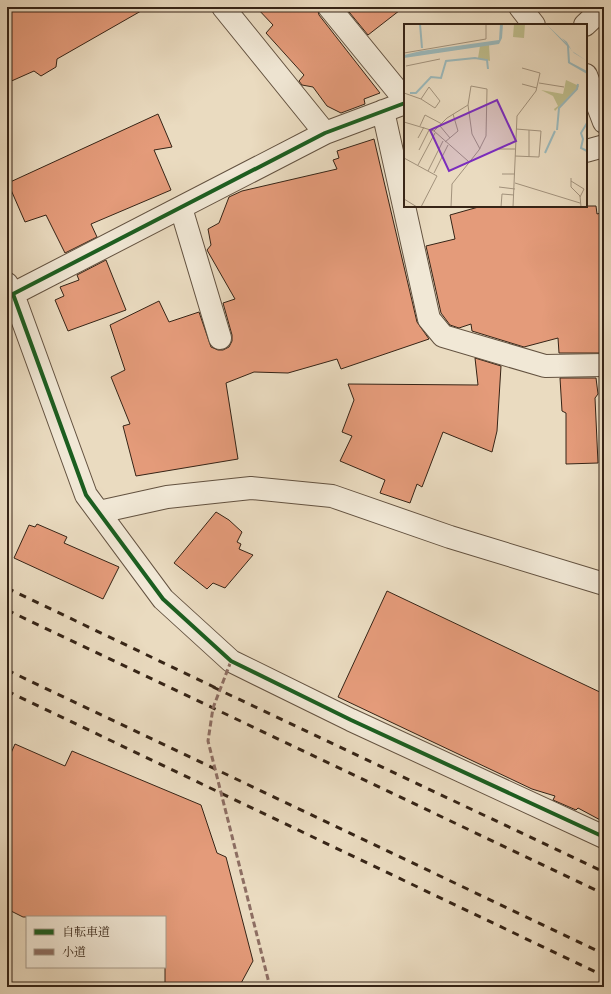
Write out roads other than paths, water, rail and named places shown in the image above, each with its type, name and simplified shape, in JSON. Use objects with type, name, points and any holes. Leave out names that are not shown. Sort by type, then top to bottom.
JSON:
[{"type":"street","points":[[223,7],[325,133]]},
{"type":"street","points":[[329,7],[404,100]]},
{"type":"street","points":[[520,7],[533,24]]},
{"type":"street","points":[[586,24],[604,7]]},
{"type":"street","points":[[587,78],[604,122]]},
{"type":"street","points":[[404,101],[325,133],[181,208],[10,289],[86,495],[163,599],[231,661],[359,723],[604,837]]},
{"type":"street","points":[[383,111],[404,205]]},
{"type":"street","points":[[587,151],[604,146]]},
{"type":"street","points":[[404,207],[429,319],[443,336],[545,366],[604,365]]},
{"type":"street","points":[[181,208],[220,338]]},
{"type":"street","points":[[99,512],[167,497],[251,488],[332,496],[450,537],[604,584]]},
{"type":"railway","points":[[7,588],[218,689]]},
{"type":"railway","points":[[7,610],[604,894]]},
{"type":"railway","points":[[7,670],[604,954]]},
{"type":"railway","points":[[213,687],[604,872]]},
{"type":"railway","points":[[7,691],[604,976]]}]
